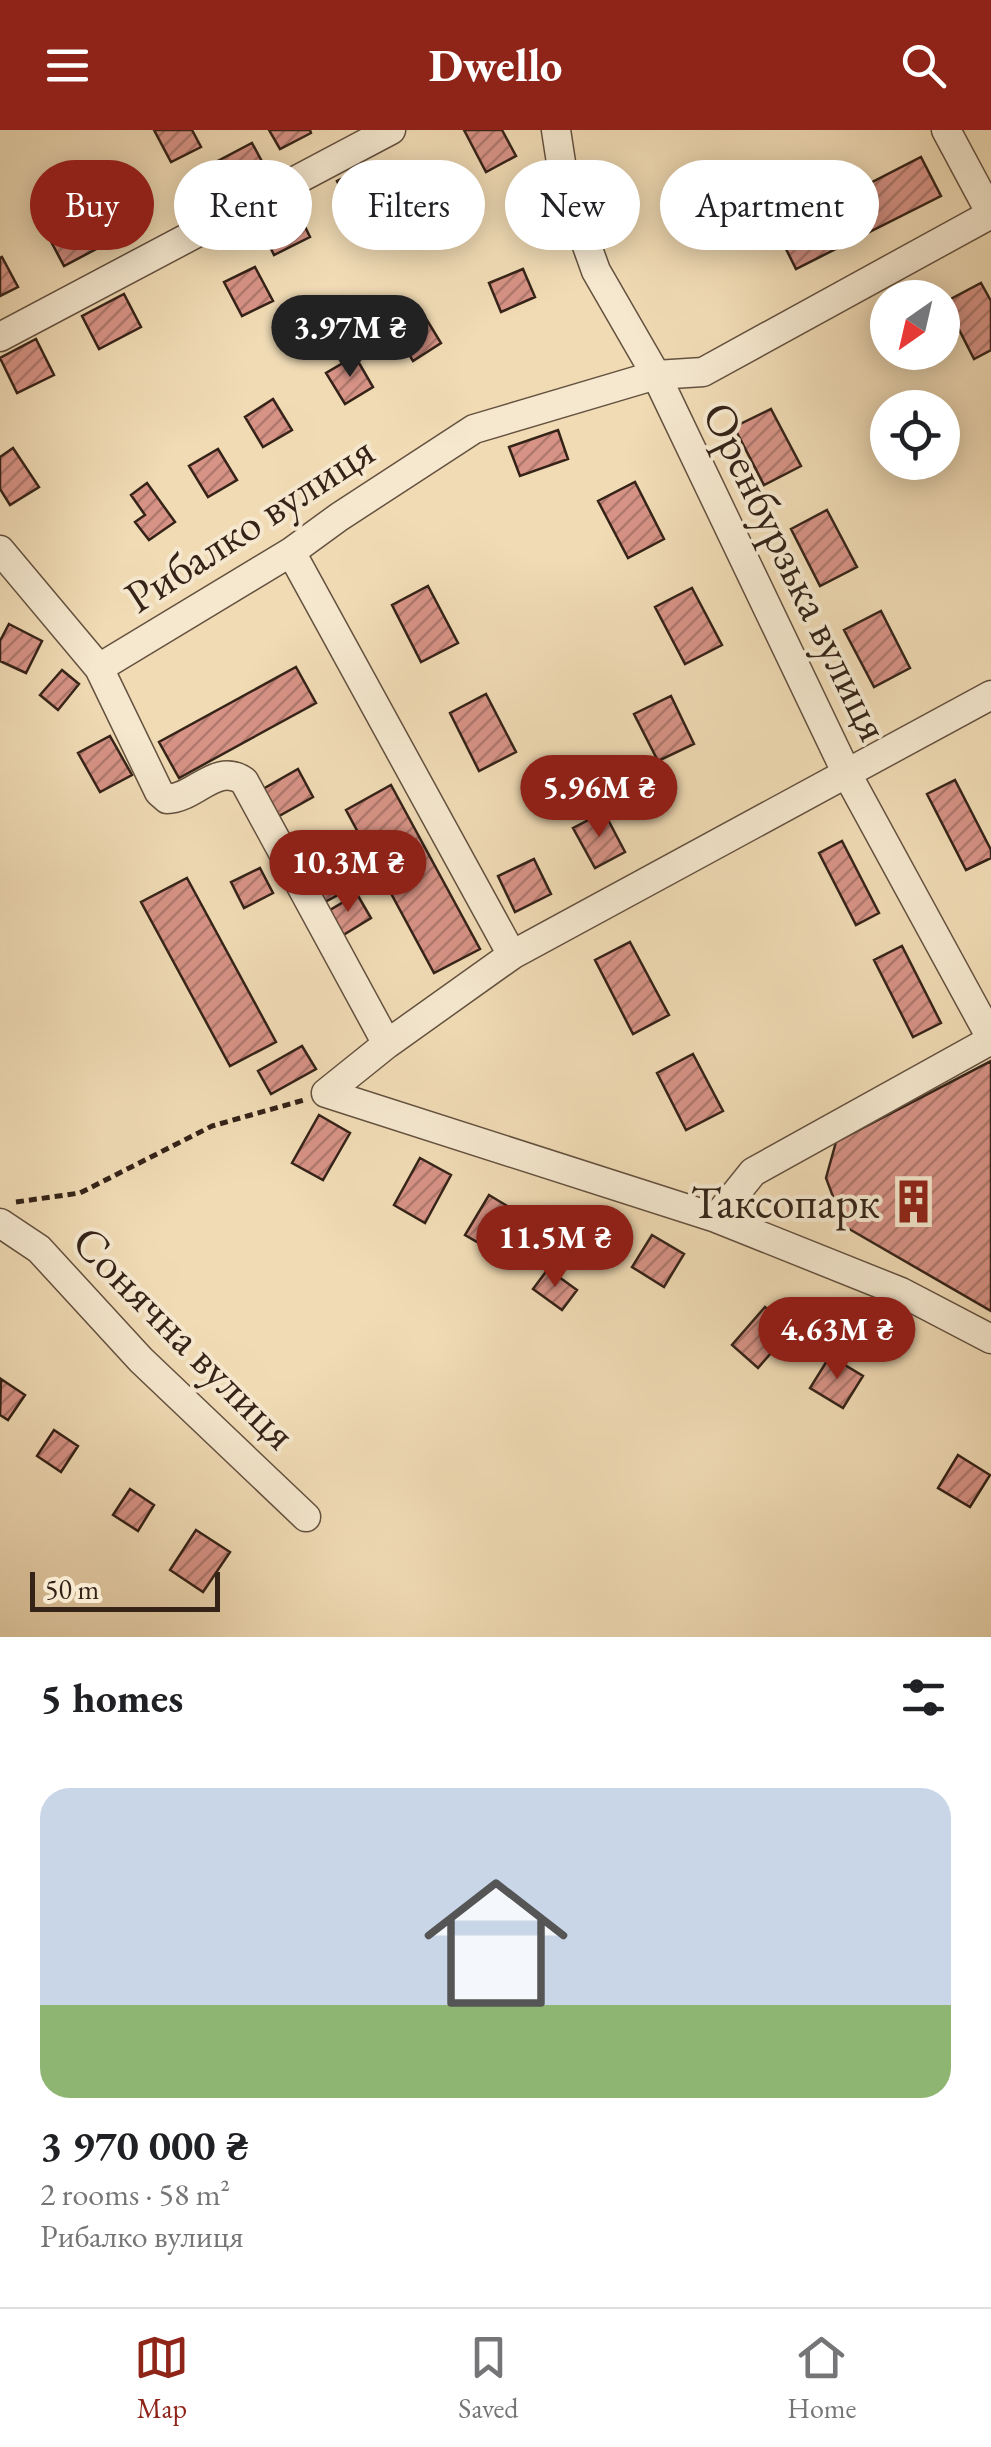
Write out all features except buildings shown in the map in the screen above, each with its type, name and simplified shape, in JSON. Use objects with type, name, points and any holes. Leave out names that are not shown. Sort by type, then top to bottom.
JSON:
[{"type":"street","points":[[0,337],[391,130]]},
{"type":"street","name":"Оренбурзька вулиця","points":[[556,130],[564,182],[596,271],[656,375],[847,774],[991,1039]]},
{"type":"street","points":[[946,130],[991,214]]},
{"type":"street","name":"Рибалко вулиця","points":[[99,668],[290,552],[474,430],[656,375],[703,372],[991,214]]},
{"type":"street","points":[[0,550],[99,668],[158,792],[167,799],[176,799],[221,774],[234,774],[244,781],[387,1044]]},
{"type":"street","points":[[290,552],[512,955]]},
{"type":"street","points":[[326,1093],[387,1044],[512,955],[991,695]]},
{"type":"street","points":[[716,1218],[753,1172],[991,1039]]},
{"type":"street","points":[[326,1093],[716,1218],[902,1292],[991,1339]]},
{"type":"street","name":"Сонячна вулиця","points":[[0,1223],[39,1249],[141,1360],[306,1518]]},
{"type":"path","points":[[0,1204],[80,1193],[212,1126],[326,1093]]},
{"type":"place","name":"Таксопарк","points":[[913,1202]]}]
